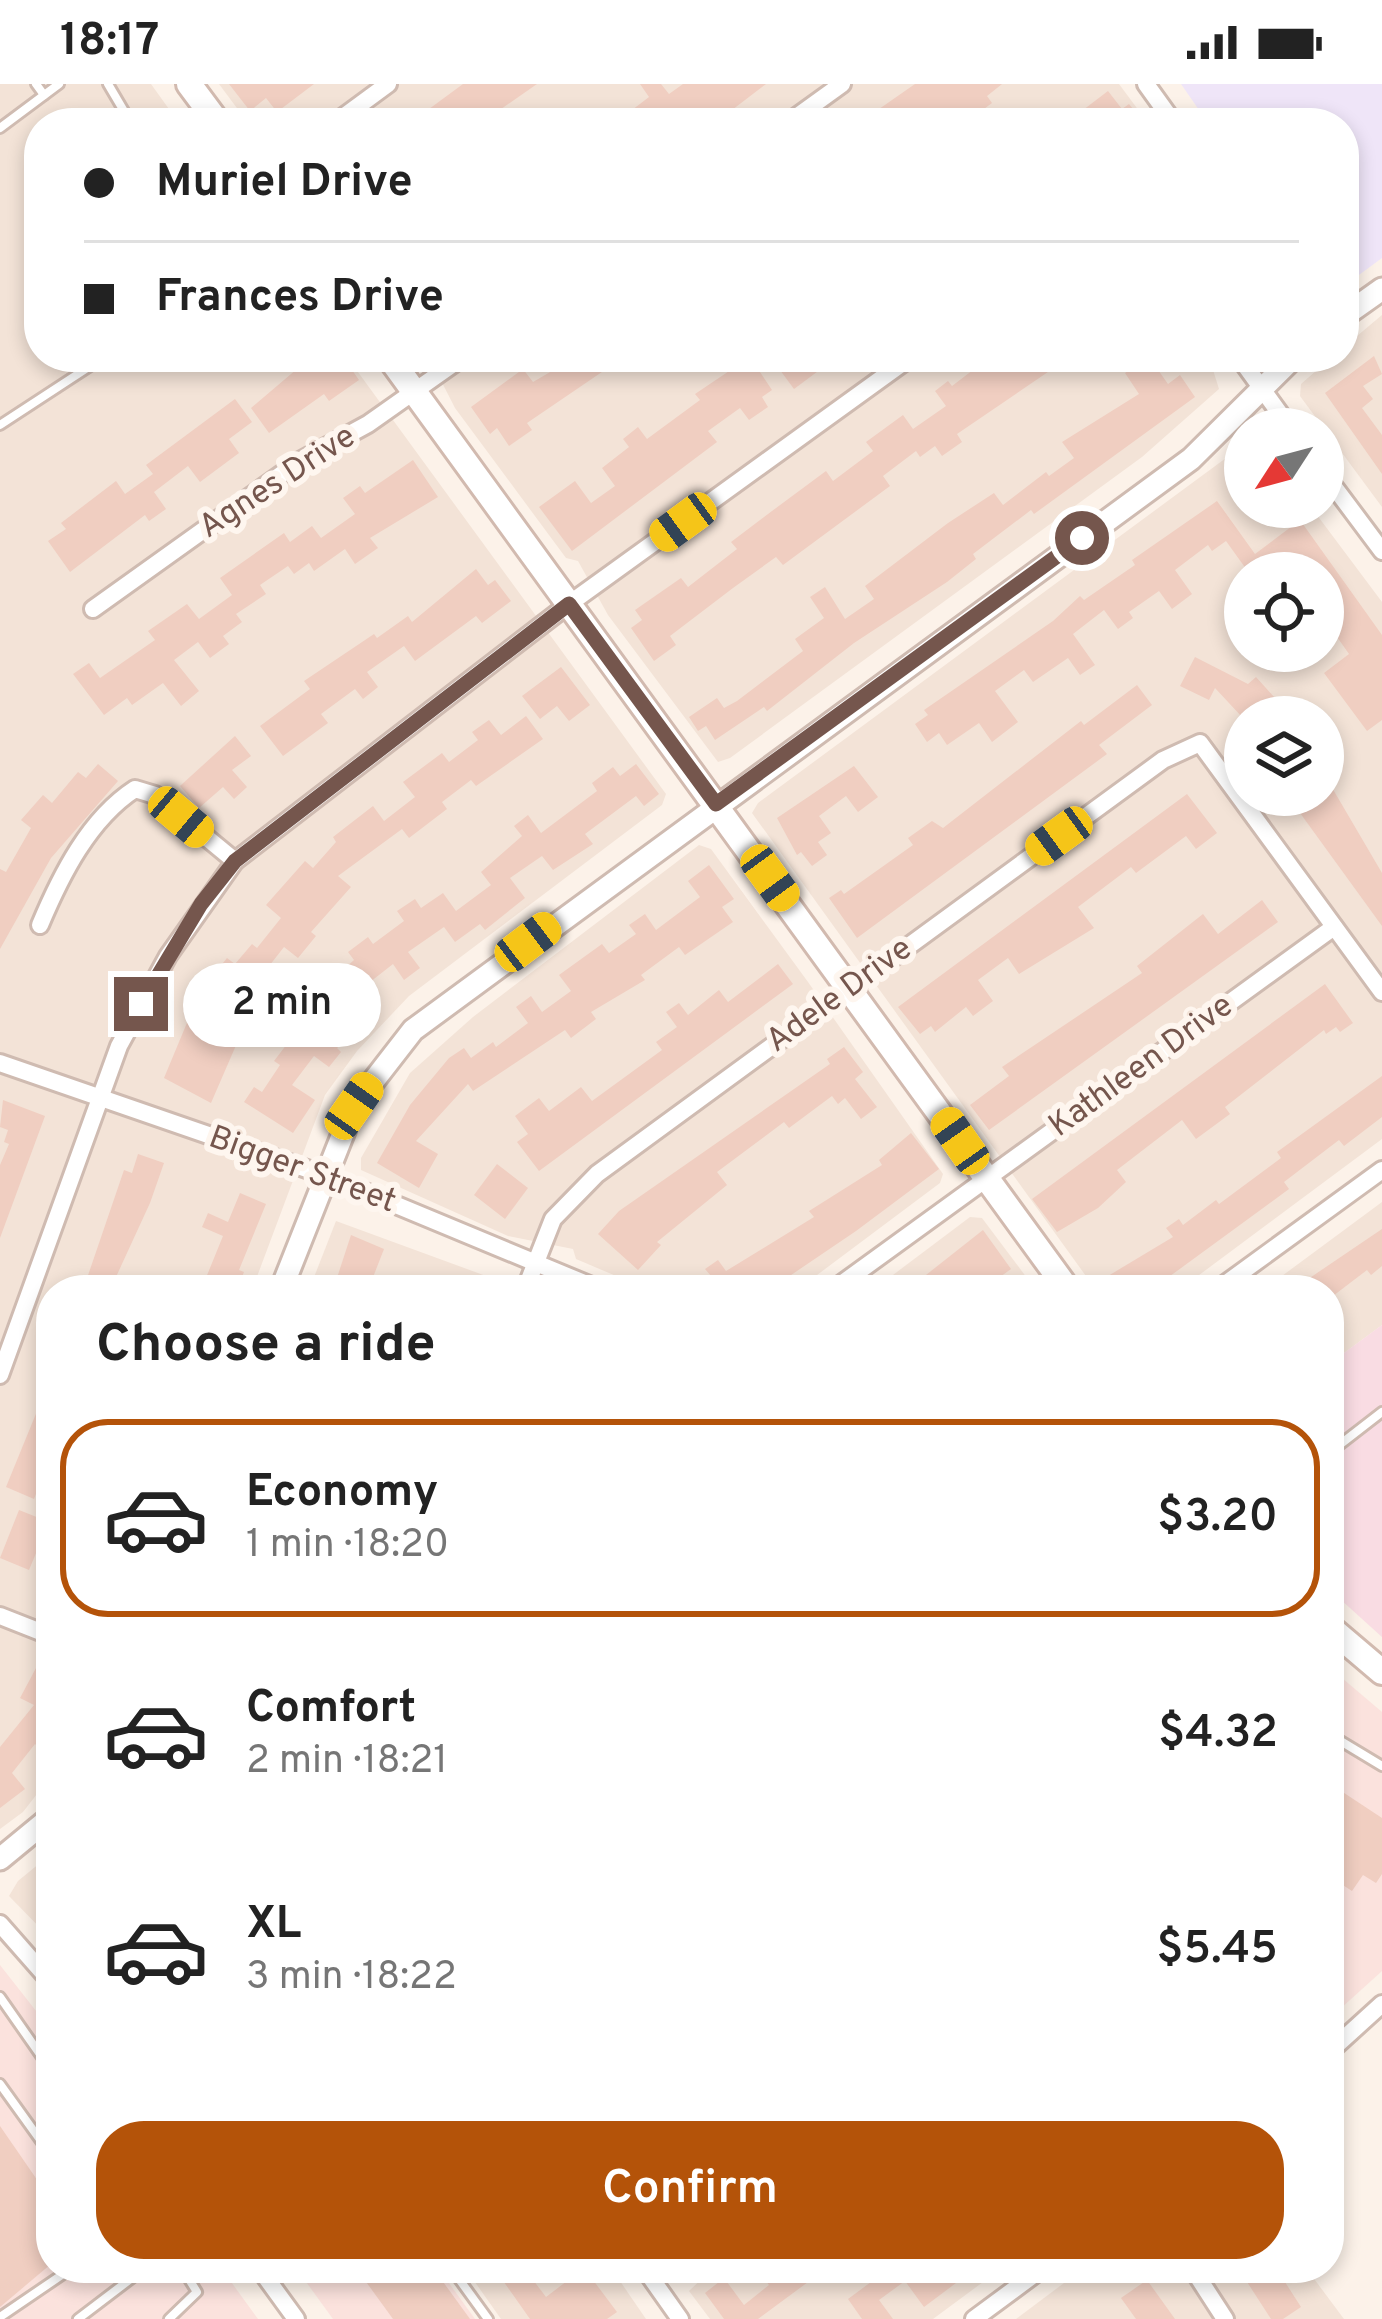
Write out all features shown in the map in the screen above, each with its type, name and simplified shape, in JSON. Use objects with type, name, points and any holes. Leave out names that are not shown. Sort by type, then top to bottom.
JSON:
[{"type":"main road","points":[[399,372],[1057,1275]]},
{"type":"main road","points":[[1344,1640],[1382,1672]]},
{"type":"street","points":[[355,108],[388,84]]},
{"type":"street","points":[[809,108],[842,84]]},
{"type":"street","name":"Agnes Drive","points":[[93,609],[300,461],[442,372]]},
{"type":"street","points":[[37,1275],[119,1046],[201,904],[235,861],[569,604],[890,372]]},
{"type":"street","points":[[1250,372],[1276,408]]},
{"type":"street","points":[[287,1275],[354,1106],[413,1030],[1191,459],[1280,372]]},
{"type":"street","points":[[1344,500],[1382,551]]},
{"type":"street","name":"Adele Drive","points":[[531,1275],[553,1219],[597,1174],[1163,760],[1200,742],[1334,927]]},
{"type":"street","points":[[40,925],[63,872],[117,801],[135,789],[155,795],[235,861]]},
{"type":"street","points":[[1334,927],[1382,992]]},
{"type":"street","name":"Kathleen Drive","points":[[854,1275],[1334,927]]},
{"type":"street","name":"Bigger Street","points":[[0,1063],[325,1175],[563,1275]]},
{"type":"street","points":[[1238,1275],[1382,1170]]},
{"type":"street","points":[[0,1375],[36,1278]]},
{"type":"street","points":[[0,1616],[36,1630]]},
{"type":"street","points":[[0,1859],[36,1829]]},
{"type":"street","points":[[0,1924],[36,1965]]},
{"type":"street","points":[[1344,2039],[1382,2004]]},
{"type":"street","points":[[270,2283],[296,2319]]},
{"type":"street","points":[[661,2283],[680,2319]]},
{"type":"street","points":[[974,2319],[1023,2283]]},
{"type":"street","points":[[1202,2283],[1225,2319]]},
{"type":"lane","points":[[35,84],[44,95]]},
{"type":"lane","points":[[27,108],[59,84]]},
{"type":"lane","points":[[0,425],[81,372]]},
{"type":"lane","points":[[1344,1441],[1382,1412]]},
{"type":"lane","points":[[1344,1743],[1382,1766]]},
{"type":"lane","points":[[0,1997],[36,2049]]},
{"type":"lane","points":[[0,2084],[36,2135]]},
{"type":"lane","points":[[0,2317],[50,2283]]},
{"type":"lane","points":[[78,2319],[125,2283]]},
{"type":"lane","points":[[169,2319],[197,2292],[191,2283]]},
{"type":"lane","points":[[462,2283],[488,2319]]},
{"type":"shaded area","points":[[0,84],[151,84],[168,108],[24,108],[24,372],[358,372],[666,794],[662,805],[409,996],[357,1051],[325,1095],[258,1275],[36,1275],[36,1795],[0,1829]]},
{"type":"shaded area","points":[[219,84],[1119,84],[1137,108],[237,108]]},
{"type":"shaded area","points":[[1181,84],[1382,84],[1382,258],[1359,275],[1359,108],[1198,108]]},
{"type":"shaded area","points":[[1382,315],[1382,507],[1344,456],[1344,408],[1309,408],[1300,396],[1301,384],[1315,372],[1359,372],[1359,334]]},
{"type":"shaded area","points":[[437,372],[1214,372],[1219,389],[1142,457],[730,758],[718,762],[608,615],[578,561],[566,558],[455,408]]},
{"type":"shaded area","points":[[1224,459],[1224,528],[1327,528],[1382,602],[1382,1139],[1199,1275],[1085,1275],[752,813],[758,803]]},
{"type":"shaded area","points":[[699,845],[711,849],[943,1174],[940,1183],[817,1275],[614,1275],[576,1259],[573,1249],[508,1236],[361,1170],[361,1158],[410,1073],[473,1017]]},
{"type":"shaded area","points":[[1382,1202],[1382,1325],[1344,1353],[1344,1275],[1283,1275]]},
{"type":"shaded area","points":[[970,1217],[982,1218],[1025,1275],[893,1275]]},
{"type":"shaded area","points":[[336,1221],[483,1275],[315,1275]]},
{"type":"shaded area","points":[[1382,1325],[1382,1637],[1344,1603],[1344,1353]]},
{"type":"shaded area","points":[[1344,1680],[1382,1712],[1382,1971],[1344,2005]]},
{"type":"shaded area","points":[[36,1866],[36,1924],[9,1896]]},
{"type":"shaded area","points":[[0,1965],[36,2011],[36,2283],[232,2283],[258,2319],[0,2319]]},
{"type":"shaded area","points":[[307,2283],[449,2283],[475,2319],[333,2319]]},
{"type":"shaded area","points":[[476,2283],[621,2283],[646,2319],[501,2319]]},
{"type":"shaded area","points":[[697,2283],[982,2283],[933,2319],[710,2319],[689,2291]]},
{"type":"shaded area","points":[[1064,2283],[1317,2283],[1344,2319],[1016,2319]]},
{"type":"building","points":[[229,84],[314,84],[282,108],[274,108],[266,98],[248,108]]},
{"type":"building","points":[[463,84],[537,84],[503,108],[430,108]]},
{"type":"building","points":[[640,84],[661,84],[669,94],[683,84],[766,84],[735,108],[635,108],[649,97]]},
{"type":"building","points":[[915,84],[1002,84],[987,96],[992,103],[985,108],[881,108]]},
{"type":"building","points":[[1108,91],[1121,108],[1086,108]]},
{"type":"building","points":[[1374,356],[1382,374],[1363,386],[1373,399],[1362,408],[1382,435],[1382,474],[1344,420],[1344,408],[1336,408],[1325,393],[1359,372]]},
{"type":"building","points":[[293,372],[353,372],[359,380],[329,401],[324,394],[269,433],[251,408]]},
{"type":"building","points":[[519,372],[525,372],[533,382],[550,372],[602,372],[527,423],[532,430],[509,446],[497,428],[490,434],[471,407]]},
{"type":"building","points":[[728,372],[760,372],[772,390],[762,397],[768,407],[749,420],[740,408],[708,431],[717,442],[572,551],[539,507],[575,481],[591,503],[615,486],[602,468],[629,447],[623,439],[638,427],[647,439],[700,400],[695,394]]},
{"type":"building","points":[[781,372],[817,372],[794,389]]},
{"type":"building","points":[[970,372],[1048,372],[957,434],[962,442],[942,456],[935,446],[920,457],[916,451],[883,476],[890,486],[783,565],[776,557],[733,588],[670,636],[676,645],[654,661],[631,628],[642,620],[635,610],[681,578],[688,587],[737,549],[731,542],[826,471],[833,481],[873,451],[866,442],[903,415],[913,429],[946,406],[935,391],[948,381],[952,386]]},
{"type":"building","points":[[1160,372],[1168,384],[1180,375],[1195,397],[1034,514],[1031,510],[973,554],[976,559],[947,582],[854,643],[767,711],[764,707],[715,740],[706,726],[698,731],[689,717],[717,698],[724,708],[737,701],[803,651],[795,639],[824,618],[810,597],[825,587],[845,619],[874,599],[865,586],[948,523],[994,493],[1003,505],[1046,472],[1049,476],[1074,458],[1062,442],[1139,394],[1125,373]]},
{"type":"building","points":[[235,399],[252,422],[229,439],[239,453],[200,482],[188,466],[154,492],[166,509],[149,521],[145,515],[70,572],[48,541],[66,529],[61,523],[116,481],[125,494],[153,474],[146,465]]},
{"type":"building","points":[[413,460],[438,497],[370,538],[378,548],[355,564],[345,549],[314,571],[309,563],[294,574],[288,566],[260,585],[266,594],[236,614],[242,622],[223,636],[229,644],[210,658],[198,642],[174,660],[199,691],[181,706],[163,683],[132,705],[127,698],[104,715],[73,674],[89,663],[100,678],[155,640],[148,631],[187,604],[199,619],[232,595],[220,578],[284,533],[290,542],[312,526],[321,538],[355,514],[343,498],[360,486],[365,493]]},
{"type":"building","points":[[1217,501],[1224,511],[1224,528],[1236,528],[1254,552],[1234,552],[1226,541],[1212,551],[1208,545],[1175,570],[1192,594],[1172,609],[1159,591],[1129,612],[1133,618],[1118,629],[1104,610],[1073,634],[1095,665],[1080,675],[1068,658],[1033,682],[1024,670],[995,691],[1018,722],[992,742],[979,723],[947,745],[939,733],[927,742],[915,724],[928,715],[924,710],[1053,621],[1080,596],[1084,600],[1135,565],[1132,560]]},
{"type":"building","points":[[1289,528],[1306,528],[1323,552],[1258,552]]},
{"type":"building","points":[[476,569],[488,585],[495,580],[511,601],[482,623],[476,616],[415,661],[404,646],[367,672],[378,687],[363,699],[355,689],[321,714],[328,723],[283,756],[260,726],[310,689],[304,681],[374,634],[377,638],[408,616],[412,622]]},
{"type":"building","points":[[1344,582],[1382,635],[1382,720],[1367,731],[1324,673],[1344,672],[1344,658],[1349,654],[1344,647]]},
{"type":"building","points":[[1195,657],[1248,684],[1256,677],[1273,696],[1224,698],[1215,688],[1209,700],[1180,686]]},
{"type":"building","points":[[561,667],[590,705],[569,721],[557,706],[540,719],[522,696]]},
{"type":"building","points":[[1137,685],[1152,705],[1099,745],[1107,754],[857,938],[829,898],[841,890],[844,894],[913,845],[908,838],[932,821],[943,828],[1081,721],[1084,725]]},
{"type":"building","points":[[526,716],[543,739],[476,786],[471,780],[442,802],[447,809],[409,838],[402,829],[338,876],[351,887],[311,932],[316,936],[298,958],[284,947],[233,1012],[247,1020],[211,1103],[164,1078],[194,1006],[204,1012],[221,980],[214,974],[227,958],[235,964],[252,944],[257,948],[281,918],[266,905],[305,861],[313,868],[336,842],[333,837],[373,806],[384,821],[415,797],[403,782],[442,753],[449,762],[478,740],[472,732],[489,720],[501,735]]},
{"type":"building","points":[[235,736],[251,756],[232,770],[247,787],[234,799],[223,787],[199,808],[180,786]]},
{"type":"building","points":[[98,764],[118,781],[51,858],[0,949],[0,869],[6,872],[31,828],[21,820],[43,795],[52,803],[78,772],[86,778]]},
{"type":"building","points":[[636,764],[659,794],[644,806],[636,796],[585,834],[593,844],[553,870],[542,856],[510,878],[525,898],[485,930],[480,924],[455,942],[444,927],[408,952],[420,968],[404,980],[393,964],[356,993],[366,1005],[357,1013],[366,1023],[337,1048],[341,1052],[329,1067],[314,1056],[292,1085],[315,1100],[293,1133],[244,1102],[254,1087],[262,1092],[280,1065],[274,1061],[303,1023],[329,1005],[318,992],[354,960],[348,952],[368,937],[373,944],[404,921],[397,911],[415,899],[421,908],[443,893],[456,911],[491,885],[481,872],[522,836],[514,826],[528,815],[541,833],[597,791],[592,783],[613,767],[620,776]]},
{"type":"building","points":[[854,766],[878,797],[858,812],[846,796],[819,816],[831,833],[818,842],[827,855],[812,866],[801,852],[797,855],[777,818]]},
{"type":"building","points":[[1187,794],[1217,833],[1196,849],[1186,836],[1136,873],[1131,867],[1078,907],[1094,928],[1019,974],[1008,958],[978,980],[993,1001],[973,1016],[966,1007],[935,1032],[931,1026],[920,1034],[898,1007]]},
{"type":"building","points":[[1344,808],[1382,873],[1382,926],[1302,816],[1344,816]]},
{"type":"building","points":[[709,865],[734,899],[722,907],[733,922],[685,955],[679,947],[641,975],[645,980],[591,1012],[596,1019],[571,1038],[565,1030],[473,1091],[468,1084],[416,1141],[438,1154],[419,1188],[377,1163],[410,1105],[449,1058],[464,1048],[471,1058],[493,1042],[496,1047],[528,1023],[516,1007],[531,996],[542,1012],[571,991],[559,975],[602,944],[609,953],[636,934],[629,925],[645,914],[656,930],[700,897],[688,881]]},
{"type":"building","points":[[1262,900],[1278,922],[989,1130],[970,1105],[1009,1076],[1002,1067],[1142,973],[1137,966],[1203,914],[1218,934]]},
{"type":"building","points":[[778,964],[793,984],[539,1171],[517,1142],[528,1134],[515,1116],[539,1098],[549,1111],[581,1087],[592,1101],[662,1050],[656,1042],[677,1027],[666,1012],[679,1003],[688,1015],[719,990],[728,1002]]},
{"type":"building","points":[[1325,984],[1353,1023],[1340,1032],[1336,1027],[1326,1034],[1324,1030],[1225,1107],[1230,1114],[1196,1139],[1182,1120],[1117,1170],[1126,1182],[1098,1208],[1057,1232],[1032,1199]]},
{"type":"building","points":[[844,1047],[863,1072],[855,1079],[877,1107],[861,1119],[845,1098],[838,1104],[832,1096],[789,1128],[784,1122],[717,1172],[727,1185],[657,1242],[661,1245],[638,1270],[598,1234],[619,1211],[830,1064],[827,1059]]},
{"type":"building","points":[[1382,1076],[1382,1117],[1344,1146],[1339,1140],[1284,1182],[1289,1189],[1171,1275],[1110,1275],[1173,1237],[1166,1228],[1179,1219],[1183,1225],[1216,1200],[1219,1204],[1281,1158],[1277,1152]]},
{"type":"building","points":[[3,1100],[45,1116],[0,1238],[0,1165],[9,1144],[4,1142],[8,1130],[0,1127]]},
{"type":"building","points":[[911,1133],[939,1169],[791,1275],[710,1275],[705,1269],[718,1260],[726,1271],[814,1217],[809,1211],[882,1165],[879,1160]]},
{"type":"building","points":[[138,1154],[164,1163],[117,1275],[88,1275],[124,1170],[132,1173]]},
{"type":"building","points":[[497,1164],[528,1188],[505,1219],[474,1195]]},
{"type":"building","points":[[240,1193],[266,1204],[239,1270],[243,1275],[207,1275],[223,1236],[202,1227],[208,1213],[228,1222]]},
{"type":"building","points":[[1382,1229],[1382,1266],[1371,1275],[1367,1270],[1344,1288],[1344,1275],[1314,1275]]},
{"type":"building","points":[[983,1230],[1011,1269],[1003,1275],[926,1275]]},
{"type":"building","points":[[351,1235],[384,1249],[374,1275],[338,1275]]},
{"type":"building","points":[[36,1414],[34,1499],[6,1487]]},
{"type":"building","points":[[19,1510],[36,1517],[36,1553],[29,1570],[0,1558]]},
{"type":"building","points":[[36,1668],[36,1745],[12,1773],[25,1789],[0,1808],[0,1747],[34,1705],[20,1698]]},
{"type":"building","points":[[1344,1793],[1382,1818],[1382,1874],[1376,1883],[1363,1875],[1352,1891],[1344,1886]]},
{"type":"building","points":[[0,2126],[36,2178],[36,2277],[0,2307]]},
{"type":"building","points":[[367,2283],[444,2283],[470,2319],[393,2319]]},
{"type":"building","points":[[505,2283],[535,2283],[546,2297],[564,2283],[595,2283],[617,2312],[607,2319],[530,2319]]},
{"type":"building","points":[[718,2283],[728,2283],[744,2305],[769,2285],[807,2283],[758,2319],[724,2319],[705,2293]]},
{"type":"building","points":[[870,2283],[902,2283],[879,2300],[893,2319],[862,2319],[848,2299]]},
{"type":"building","points":[[906,2283],[956,2283],[924,2307]]},
{"type":"building","points":[[1149,2283],[1175,2319],[1136,2319],[1121,2298]]},
{"type":"building","points":[[1248,2283],[1286,2283],[1301,2307],[1283,2319],[1271,2319]]},
{"type":"route","points":[[141,1004],[201,904],[235,861],[569,604],[716,804],[1082,538]]}]
